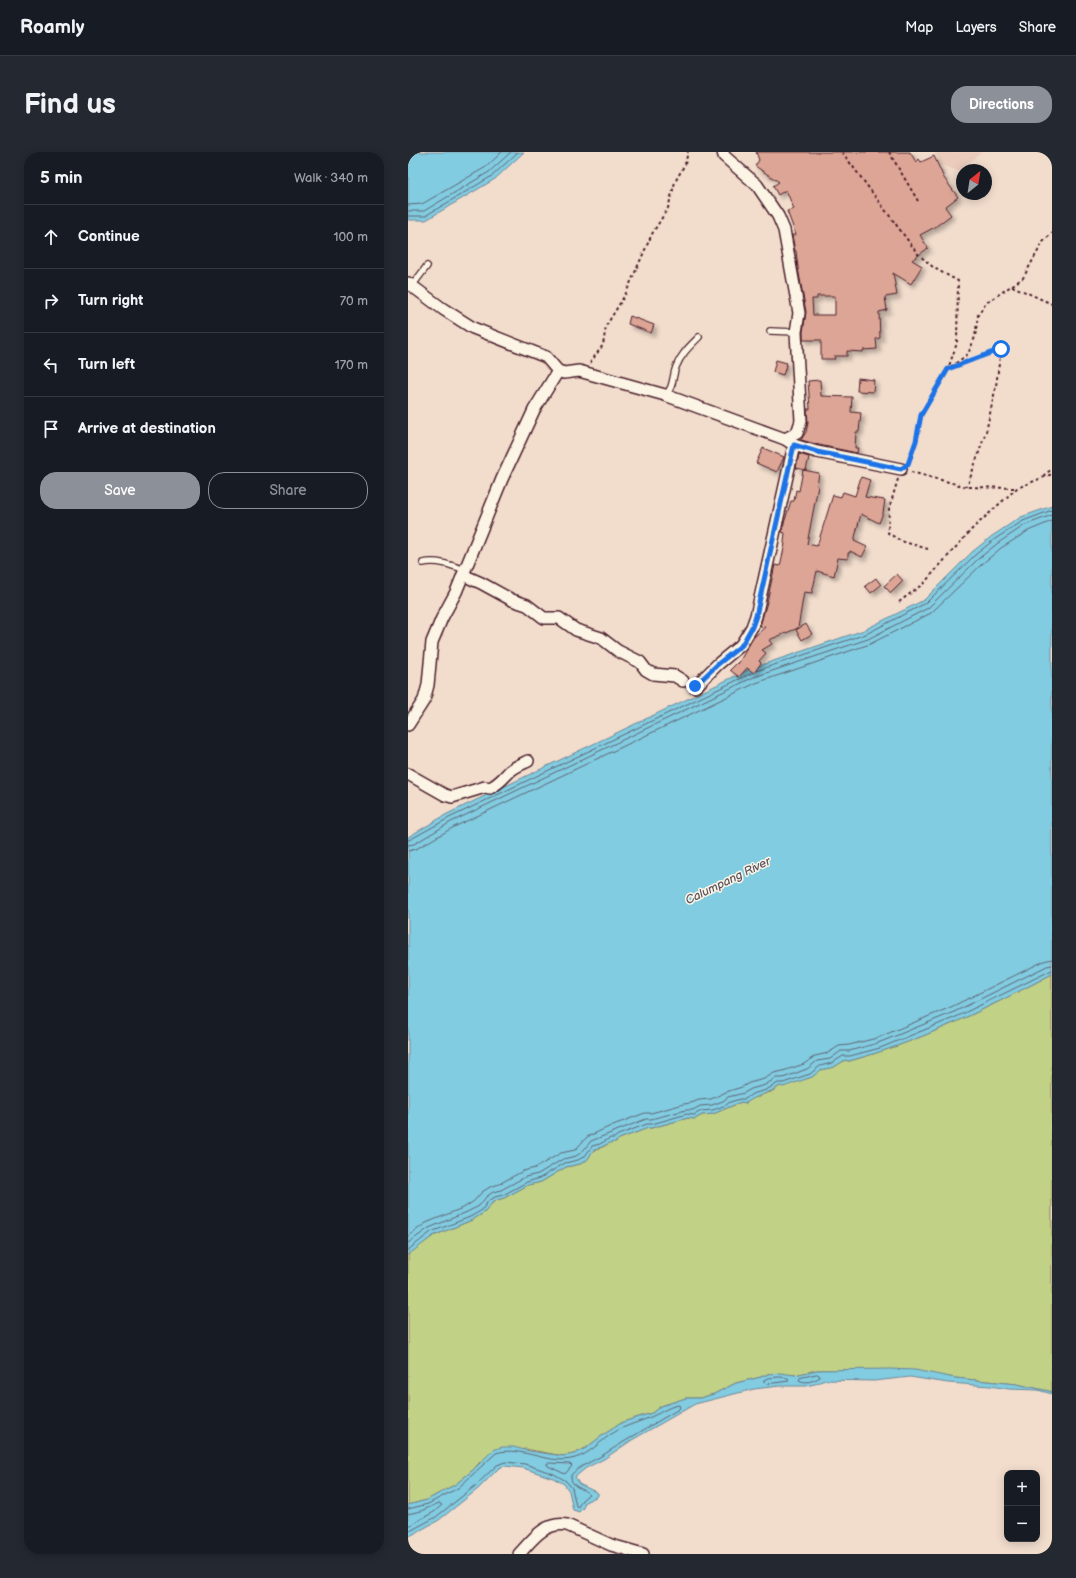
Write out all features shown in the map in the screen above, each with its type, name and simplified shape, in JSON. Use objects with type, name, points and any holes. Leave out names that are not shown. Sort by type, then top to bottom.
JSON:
[{"type":"street","points":[[695,686],[718,664],[742,645],[752,627],[790,442],[797,432],[801,421],[796,332],[799,313],[784,230],[778,216],[757,185],[724,156],[722,152]]},
{"type":"street","points":[[410,285],[443,309],[473,328],[546,357],[558,371],[564,373],[579,371],[665,395],[790,442],[824,453],[901,469]]},
{"type":"street","points":[[408,725],[424,700],[428,685],[432,642],[442,618],[456,592],[502,479],[534,410],[558,371]]},
{"type":"street","points":[[464,573],[512,600],[527,605],[544,618],[559,618],[576,630],[601,638],[618,651],[640,662],[646,670],[653,674],[675,676],[683,681]]},
{"type":"street","points":[[408,774],[445,795],[452,796],[485,787],[490,788],[499,784],[516,766],[528,761]]},
{"type":"street","points":[[519,1554],[539,1532],[560,1524],[611,1545],[643,1554]]},
{"type":"lane","points":[[410,285],[427,266]]},
{"type":"lane","points":[[770,331],[796,332]]},
{"type":"lane","points":[[665,395],[669,392],[675,368],[684,352],[699,337]]},
{"type":"lane","points":[[423,563],[432,561],[449,564],[464,573]]},
{"type":"path","points":[[579,371],[593,361],[603,345],[606,326],[625,295],[652,234],[668,208],[675,182],[685,164],[688,152]]},
{"type":"path","points":[[842,152],[918,254],[934,268],[958,281],[957,343],[948,369],[921,415],[916,441],[908,464],[901,469],[889,509],[888,534],[901,541],[928,549]]},
{"type":"path","points":[[889,152],[918,201]]},
{"type":"path","points":[[948,369],[968,354],[975,337],[978,315],[986,304],[1023,278],[1043,242],[1052,233]]},
{"type":"path","points":[[1012,286],[1052,304]]},
{"type":"path","points":[[948,369],[1001,349],[996,386],[986,432],[967,486]]},
{"type":"path","points":[[901,469],[967,486],[1017,488]]},
{"type":"path","points":[[1042,477],[1052,470]]},
{"type":"path","points":[[898,602],[924,583],[974,528],[1017,488],[1052,474]]},
{"type":"shaded area","points":[[934,152],[982,152],[967,164],[956,164],[956,170],[941,165]]},
{"type":"green space","points":[[1052,974],[1052,1392],[1017,1384],[955,1378],[903,1370],[817,1370],[795,1375],[768,1374],[736,1383],[714,1394],[700,1398],[686,1398],[661,1406],[652,1413],[623,1422],[586,1448],[574,1454],[563,1456],[525,1449],[481,1461],[473,1470],[456,1484],[427,1500],[408,1505],[408,1254],[433,1236],[472,1220],[485,1212],[492,1203],[497,1200],[504,1198],[528,1185],[541,1182],[566,1167],[580,1164],[587,1160],[594,1150],[611,1142],[648,1128],[688,1118],[695,1119],[702,1115],[713,1114],[741,1102],[746,1103],[754,1097],[759,1097],[763,1094],[771,1092],[780,1086],[812,1077],[821,1069],[834,1067],[845,1060],[849,1061],[902,1044],[953,1023]]},
{"type":"water","points":[[408,152],[524,152],[495,179],[426,220],[408,220]]},
{"type":"water","name":"Calumpang River","points":[[1052,506],[1052,974],[953,1023],[902,1044],[849,1061],[845,1060],[834,1067],[821,1070],[812,1077],[783,1087],[780,1086],[746,1103],[741,1102],[713,1114],[702,1115],[695,1119],[688,1118],[648,1128],[619,1139],[616,1142],[594,1150],[587,1160],[580,1164],[566,1167],[541,1182],[528,1185],[504,1198],[497,1200],[492,1203],[485,1212],[472,1220],[433,1236],[408,1255],[408,837],[447,814],[750,669],[864,630],[924,600],[972,552],[992,536],[1021,517]]},
{"type":"water","points":[[817,1370],[915,1370],[955,1378],[1017,1384],[1049,1391],[1052,1392],[1052,1394],[1038,1390],[1009,1389],[948,1383],[910,1377],[874,1381],[825,1380],[806,1386],[780,1386],[754,1389],[695,1404],[632,1440],[604,1459],[586,1468],[575,1477],[579,1484],[598,1493],[598,1496],[585,1502],[583,1508],[579,1512],[573,1510],[569,1491],[564,1484],[553,1478],[523,1468],[505,1466],[499,1468],[478,1489],[439,1520],[408,1537],[408,1505],[427,1500],[456,1484],[493,1450],[502,1447],[513,1447],[563,1456],[574,1454],[586,1448],[623,1422],[652,1413],[661,1406],[686,1398],[700,1398],[714,1394],[736,1383],[768,1374],[780,1373],[795,1375]]},
{"type":"building","points":[[756,152],[910,152],[916,162],[919,159],[921,162],[934,156],[944,178],[956,194],[956,199],[945,207],[951,215],[935,227],[920,235],[928,248],[912,260],[922,266],[911,284],[893,273],[897,295],[885,297],[887,310],[879,312],[880,338],[876,339],[877,349],[863,350],[863,352],[847,351],[847,356],[834,356],[835,359],[821,359],[821,340],[803,340],[806,312],[792,235],[796,235],[787,211],[794,209],[786,190],[778,195],[773,186],[779,182],[755,166],[759,160]],"holes":[[[817,296],[835,296],[835,315],[813,315],[812,299],[817,299]]]},
{"type":"building","points":[[630,316],[654,325],[651,333],[628,324]]},
{"type":"building","points":[[776,360],[787,363],[783,375],[773,372]]},
{"type":"building","points":[[858,378],[874,380],[873,392],[857,391]]},
{"type":"building","points":[[820,380],[821,396],[852,397],[851,412],[861,413],[859,432],[856,432],[855,448],[858,448],[857,453],[801,440],[806,432],[808,423],[807,409],[810,409],[808,381]]},
{"type":"building","points":[[763,448],[784,457],[777,472],[756,463]]},
{"type":"building","points":[[799,454],[809,457],[806,470],[796,468]]},
{"type":"building","points":[[803,470],[819,473],[807,544],[817,546],[833,495],[841,497],[843,492],[855,496],[861,477],[870,480],[865,497],[885,500],[883,513],[879,523],[861,514],[854,541],[867,547],[862,557],[850,551],[850,553],[848,553],[848,559],[838,558],[834,576],[817,571],[812,593],[804,592],[798,628],[769,640],[772,644],[762,650],[766,653],[759,661],[761,663],[754,673],[747,668],[739,677],[730,670],[737,663],[738,664],[753,638],[765,627],[760,626],[775,565],[780,566],[785,544],[785,533],[782,532],[784,523],[791,501],[794,501],[796,490],[799,491]]},
{"type":"building","points":[[897,574],[903,581],[891,593],[884,586]]},
{"type":"building","points":[[876,578],[881,585],[871,593],[865,586]]},
{"type":"building","points":[[806,624],[812,634],[802,640],[796,630]]},
{"type":"route","points":[[695,686],[718,664],[742,645],[752,627],[756,616],[780,512],[794,445],[817,452],[901,469],[908,464],[916,441],[921,415],[948,369],[1001,349]]}]
